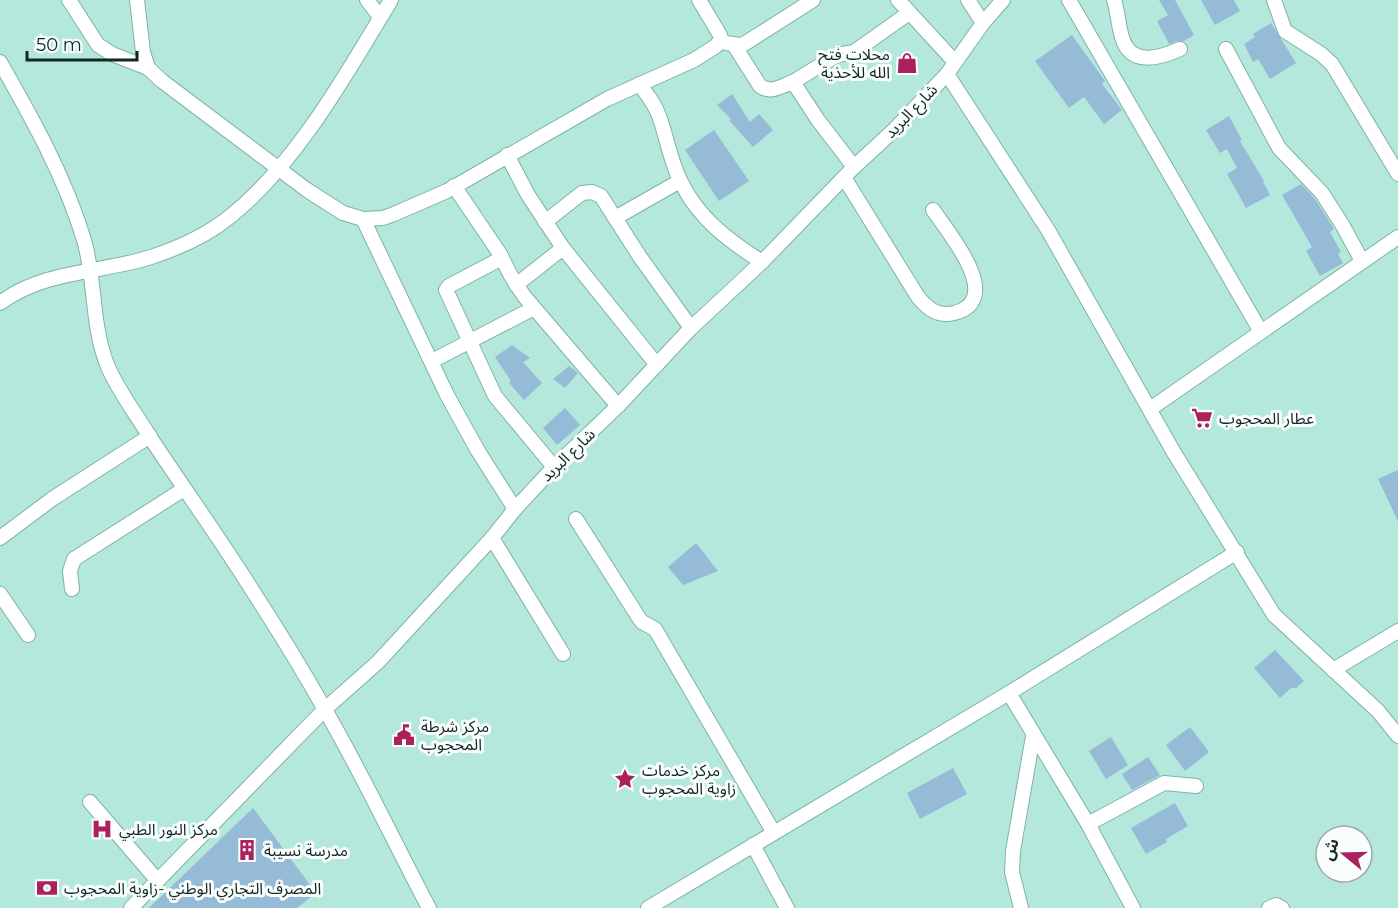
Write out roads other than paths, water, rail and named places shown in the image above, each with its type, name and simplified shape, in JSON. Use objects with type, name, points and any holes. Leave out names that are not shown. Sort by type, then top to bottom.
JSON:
[{"type":"street","points":[[69,0],[98,45],[112,54],[148,68],[279,170],[343,213],[363,219],[383,218],[454,186],[607,99],[727,43],[744,44],[813,0]]},
{"type":"street","points":[[137,0],[143,52],[148,68]]},
{"type":"street","points":[[367,0],[380,17]]},
{"type":"street","points":[[2,297],[45,280],[123,265],[150,257],[188,242],[231,216],[279,170],[325,105],[390,0]]},
{"type":"street","points":[[699,0],[720,34],[766,91],[793,82],[837,55],[854,52],[909,12]]},
{"type":"street","points":[[898,0],[955,62]]},
{"type":"street","points":[[968,0],[983,23]]},
{"type":"street","name":"شارع البريد","points":[[131,908],[325,709],[378,662],[554,467],[618,406],[691,328],[893,131],[947,74],[983,23],[1003,0]]},
{"type":"street","points":[[1069,0],[1261,332]]},
{"type":"street","points":[[1114,0],[1122,38],[1130,50],[1137,55],[1156,58],[1180,49]]},
{"type":"street","points":[[1274,0],[1285,32],[1321,54],[1332,64],[1398,174]]},
{"type":"street","points":[[1226,49],[1279,148],[1322,193],[1362,261]]},
{"type":"street","points":[[0,62],[28,112],[69,199],[84,241],[95,316],[108,367],[184,489],[232,557],[325,709],[429,908]]},
{"type":"street","points":[[947,74],[1048,230],[1149,409],[1274,615],[1378,711],[1398,736]]},
{"type":"street","points":[[793,82],[813,113],[854,167]]},
{"type":"street","points":[[639,84],[654,104],[680,180],[703,217],[738,247],[762,261]]},
{"type":"street","points":[[507,156],[545,222],[563,248],[657,365]]},
{"type":"street","points":[[844,179],[918,297],[926,306],[938,313],[953,314],[969,306],[975,297],[976,286],[967,260],[933,210]]},
{"type":"street","points":[[615,218],[680,180]]},
{"type":"street","points":[[454,186],[502,258],[516,285],[618,406]]},
{"type":"street","points":[[545,222],[587,192],[597,193],[691,328]]},
{"type":"street","points":[[363,219],[447,395],[478,451],[515,509]]},
{"type":"street","points":[[1149,409],[1398,237]]},
{"type":"street","points":[[516,285],[563,248]]},
{"type":"street","points":[[502,258],[446,288],[447,294],[495,396],[554,467]]},
{"type":"street","points":[[432,361],[534,308]]},
{"type":"street","points":[[0,538],[62,492],[150,436]]},
{"type":"street","points":[[72,590],[70,571],[74,559],[79,554],[184,489]]},
{"type":"street","points":[[576,519],[639,618],[656,629],[774,833]]},
{"type":"street","points":[[492,537],[564,654]]},
{"type":"street","points":[[648,908],[1009,693],[1237,552]]},
{"type":"street","points":[[0,594],[28,635]]},
{"type":"street","points":[[1333,670],[1398,631]]},
{"type":"street","points":[[1009,693],[1088,824],[1133,908]]},
{"type":"street","points":[[1021,908],[1012,872],[1013,851],[1033,736]]},
{"type":"street","points":[[1088,824],[1164,783],[1196,786]]},
{"type":"street","points":[[90,802],[157,880]]},
{"type":"street","points":[[753,845],[787,908]]},
{"type":"street","points":[[1269,908],[1276,905],[1282,908]]},
{"type":"place","name":"محلات فتح الله للأحذية","points":[[907,63]]},
{"type":"place","name":"عطار المحجوب","points":[[1202,418]]},
{"type":"place","name":"مركز شرطة المحجوب","points":[[404,735]]},
{"type":"place","name":"مركز خدمات زاوية المحجوب","points":[[625,779]]},
{"type":"place","name":"مركز النور الطبي","points":[[102,829]]},
{"type":"place","name":"مدرسة نسيبة","points":[[247,850]]},
{"type":"place","name":"المصرف التجاري الوطني -زاوية المحجوب","points":[[47,888]]}]
